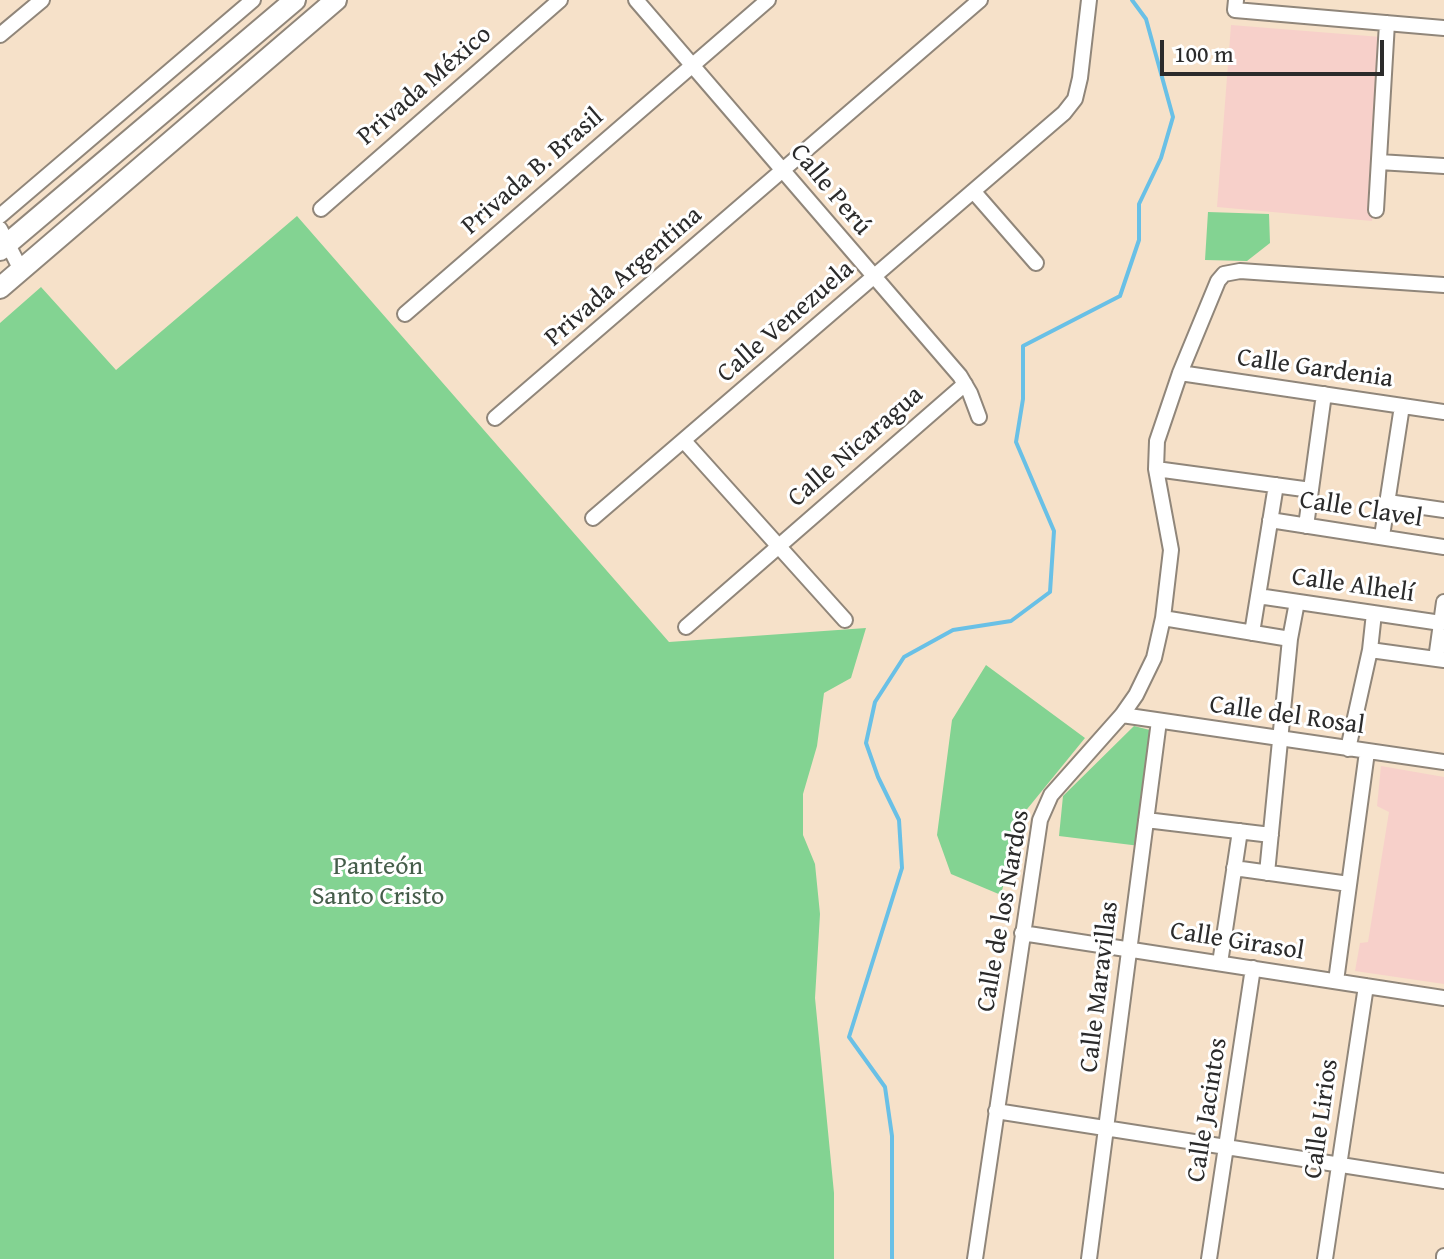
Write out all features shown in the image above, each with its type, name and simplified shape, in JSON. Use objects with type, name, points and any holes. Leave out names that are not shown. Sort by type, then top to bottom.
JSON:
[{"type":"main road","points":[[3,241],[295,0]]},
{"type":"main road","points":[[0,288],[336,0]]},
{"type":"street","points":[[0,35],[42,0]]},
{"type":"street","points":[[0,216],[253,0]]},
{"type":"street","name":"Privada México","points":[[321,209],[560,0]]},
{"type":"street","name":"Calle Perú","points":[[636,0],[965,384],[979,417]]},
{"type":"street","name":"Privada B. Brasil","points":[[405,314],[768,0]]},
{"type":"street","name":"Privada Argentina","points":[[495,418],[980,0]]},
{"type":"street","name":"Calle Venezuela","points":[[593,518],[1064,113],[1075,99],[1080,78],[1089,0]]},
{"type":"street","points":[[1236,5],[1444,28]]},
{"type":"street","points":[[1376,210],[1387,23]]},
{"type":"street","points":[[192,53],[208,73]]},
{"type":"street","points":[[1379,162],[1444,166]]},
{"type":"street","points":[[974,192],[1036,263]]},
{"type":"street","points":[[3,241],[21,270]]},
{"type":"street","points":[[1180,373],[1218,281],[1231,271],[1444,285]]},
{"type":"street","name":"Calle Gardenia","points":[[1180,373],[1444,412]]},
{"type":"street","name":"Calle de los Nardos","points":[[975,1259],[1040,820],[1051,795],[1122,715],[1146,676],[1163,618],[1171,550],[1156,469],[1157,441],[1180,373]]},
{"type":"street","name":"Calle Nicaragua","points":[[686,627],[965,384]]},
{"type":"street","points":[[1306,526],[1324,394]]},
{"type":"street","points":[[1382,536],[1402,406]]},
{"type":"street","points":[[684,441],[845,620]]},
{"type":"street","name":"Calle Clavel","points":[[1156,469],[1311,490]]},
{"type":"street","points":[[1252,633],[1276,485]]},
{"type":"street","name":"Calle Clavel","points":[[1388,502],[1444,510]]},
{"type":"street","name":"Calle Clavel","points":[[1270,520],[1444,547]]},
{"type":"street","name":"Calle Alhelí","points":[[1258,596],[1441,623]]},
{"type":"street","points":[[1267,873],[1290,639],[1297,602]]},
{"type":"street","points":[[1370,650],[1440,660],[1444,602]]},
{"type":"street","points":[[1348,749],[1370,650],[1374,613]]},
{"type":"street","points":[[1163,618],[1290,639]]},
{"type":"street","name":"Calle del Rosal","points":[[1122,715],[1444,762]]},
{"type":"street","name":"Calle Maravillas","points":[[1089,1259],[1159,721]]},
{"type":"street","points":[[1336,981],[1367,752]]},
{"type":"street","points":[[1146,820],[1271,835]]},
{"type":"street","points":[[1220,963],[1240,831]]},
{"type":"street","points":[[1234,868],[1349,884]]},
{"type":"street","name":"Calle Girasol","points":[[1022,933],[1444,998]]},
{"type":"street","name":"Calle Jacintos","points":[[1209,1259],[1253,968]]},
{"type":"street","name":"Calle Lirios","points":[[1325,1259],[1366,986]]},
{"type":"street","points":[[996,1111],[1444,1181]]},
{"type":"shaded area","points":[[1231,25],[1381,37],[1372,221],[1217,207]]},
{"type":"shaded area","points":[[1381,766],[1444,777],[1444,984],[1355,971],[1360,943],[1368,942],[1389,812],[1377,806]]},
{"type":"green space","points":[[1208,212],[1269,214],[1270,243],[1247,261],[1205,260]]},
{"type":"green space","name":"Panteón Santo Cristo","points":[[297,216],[669,642],[866,628],[851,678],[824,693],[817,746],[803,794],[803,835],[815,864],[820,914],[815,998],[834,1193],[834,1259],[0,1259],[0,323],[41,287],[116,370]]},
{"type":"green space","points":[[986,665],[1085,738],[1019,819],[1001,895],[951,874],[937,835],[952,720]]},
{"type":"green space","points":[[1134,726],[1154,731],[1140,846],[1059,836],[1063,796]]},
{"type":"waterway","points":[[892,1259],[892,1136],[885,1087],[849,1037],[902,868],[899,820],[866,743],[875,702],[904,657],[953,630],[1011,621],[1050,592],[1054,531],[1016,442],[1023,399],[1023,346],[1120,296],[1139,240],[1139,204],[1161,158],[1173,117],[1146,19],[1132,0]]}]
